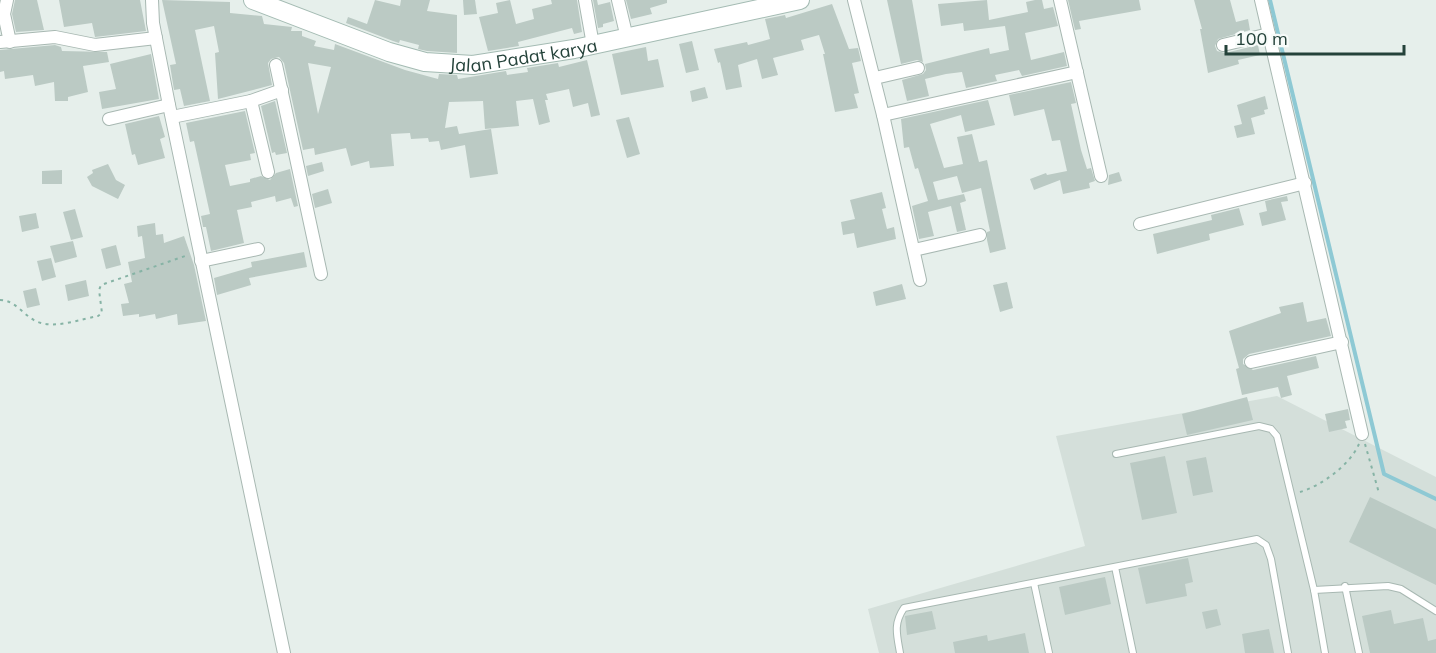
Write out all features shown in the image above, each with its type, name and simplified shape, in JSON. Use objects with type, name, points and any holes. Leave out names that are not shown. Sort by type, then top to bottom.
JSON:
[{"type":"main road","name":"Jalan Padat karya","points":[[253,0],[280,6],[388,52],[442,64],[481,64],[593,45],[800,0]]},
{"type":"street","points":[[7,0],[4,14],[5,42],[55,36],[102,45],[156,38]]},
{"type":"street","points":[[152,0],[156,38],[170,111],[284,653]]},
{"type":"street","points":[[585,0],[593,45]]},
{"type":"street","points":[[618,0],[627,38]]},
{"type":"street","points":[[854,0],[884,115],[920,280]]},
{"type":"street","points":[[1060,0],[1101,176]]},
{"type":"street","points":[[1261,0],[1362,434]]},
{"type":"street","points":[[1223,45],[1269,34]]},
{"type":"street","points":[[276,65],[321,274]]},
{"type":"street","points":[[874,78],[918,68]]},
{"type":"street","points":[[884,115],[1077,72]]},
{"type":"street","points":[[109,119],[251,101],[282,90]]},
{"type":"street","points":[[251,101],[268,172]]},
{"type":"street","points":[[1140,224],[1305,183]]},
{"type":"street","points":[[914,250],[980,235]]},
{"type":"street","points":[[201,256],[258,249]]},
{"type":"street","points":[[1251,362],[1342,342]]},
{"type":"lane","points":[[1116,454],[1259,426],[1271,429],[1277,436],[1314,590],[1326,653]]},
{"type":"lane","points":[[900,653],[895,628],[897,618],[904,608],[1252,539],[1261,541],[1271,558],[1288,653]]},
{"type":"lane","points":[[1115,567],[1133,653]]},
{"type":"lane","points":[[1034,583],[1048,653]]},
{"type":"lane","points":[[1314,590],[1345,586],[1388,586],[1401,589],[1436,611]]},
{"type":"lane","points":[[1345,586],[1359,653]]},
{"type":"path","points":[[0,300],[12,303],[41,324],[98,316],[102,313],[99,290],[101,285],[201,256]]},
{"type":"path","points":[[1367,451],[1379,493]]},
{"type":"path","points":[[1305,491],[1313,489],[1355,452]]},
{"type":"shaded area","points":[[1277,396],[1436,477],[1436,653],[879,653],[868,609],[1085,546],[1056,436]]},
{"type":"building","points":[[15,0],[37,0],[44,30],[16,32],[12,14]]},
{"type":"building","points":[[59,0],[140,0],[146,31],[95,37],[92,23],[64,27]]},
{"type":"building","points":[[162,0],[230,2],[230,13],[262,16],[264,24],[292,27],[291,31],[302,31],[302,36],[316,41],[314,46],[334,50],[335,44],[405,70],[438,79],[439,74],[457,75],[458,79],[506,71],[507,75],[528,72],[527,68],[558,63],[559,67],[587,60],[600,115],[591,117],[588,103],[573,107],[569,89],[546,94],[548,100],[545,100],[550,122],[539,125],[533,99],[516,101],[519,126],[485,129],[483,101],[449,102],[445,128],[457,126],[459,134],[491,129],[498,174],[470,178],[465,145],[441,150],[439,141],[429,142],[428,138],[411,139],[410,133],[391,134],[394,166],[370,168],[369,161],[351,166],[346,148],[315,155],[314,148],[303,150],[284,63],[279,57],[271,59],[268,63],[272,85],[218,99],[215,53],[219,52],[214,26],[195,30],[210,101],[184,106],[180,89],[174,90],[170,65],[176,64]],"holes":[[[308,63],[331,67],[318,114]]]},
{"type":"building","points":[[375,0],[400,6],[401,0],[430,0],[427,11],[457,15],[457,53],[418,49],[419,45],[400,40],[399,43],[346,23],[348,17],[367,24]]},
{"type":"building","points":[[463,0],[475,0],[477,14],[464,15]]},
{"type":"building","points":[[510,0],[516,24],[534,19],[532,9],[552,4],[551,0],[577,0],[582,32],[574,34],[572,28],[518,42],[519,46],[488,51],[479,17],[498,13],[496,3]]},
{"type":"building","points":[[593,0],[597,0],[598,5],[610,2],[614,21],[598,28]]},
{"type":"building","points":[[626,0],[667,0],[667,3],[650,8],[652,14],[631,19]]},
{"type":"building","points":[[887,0],[912,0],[923,62],[917,60],[901,64]]},
{"type":"building","points":[[987,0],[989,20],[1028,12],[1026,2],[1035,0],[1042,0],[1044,9],[1053,7],[1058,26],[1025,33],[1031,60],[1064,52],[1067,66],[1022,76],[1019,70],[995,75],[997,81],[966,88],[962,72],[946,74],[925,79],[929,96],[907,101],[902,80],[923,74],[926,70],[925,64],[989,48],[990,54],[1009,50],[1005,26],[964,31],[963,23],[941,26],[938,4]]},
{"type":"building","points":[[1068,0],[1139,0],[1141,10],[1079,21],[1081,29],[1075,30]]},
{"type":"building","points":[[1194,0],[1230,0],[1236,22],[1248,19],[1250,30],[1218,39],[1215,46],[1217,51],[1225,53],[1258,45],[1260,55],[1238,60],[1239,64],[1208,73],[1200,29],[1202,29]]},
{"type":"building","points":[[832,4],[849,49],[858,48],[861,61],[852,63],[859,93],[854,94],[858,108],[835,112],[823,54],[825,54],[819,35],[801,40],[804,50],[773,58],[778,75],[762,79],[757,59],[738,65],[742,87],[726,90],[720,62],[718,63],[714,49],[747,42],[748,45],[770,39],[765,19],[785,15],[786,18]]},
{"type":"building","points":[[692,41],[699,70],[686,73],[679,44]]},
{"type":"building","points":[[55,45],[61,47],[62,51],[107,52],[109,62],[83,66],[88,92],[68,97],[68,101],[55,101],[54,82],[35,86],[33,75],[5,79],[4,71],[0,72],[0,50]]},
{"type":"building","points":[[646,47],[648,61],[658,59],[664,87],[621,95],[612,54]]},
{"type":"building","points":[[151,54],[159,99],[102,109],[99,92],[116,89],[110,64]]},
{"type":"building","points":[[1071,82],[1076,103],[1071,104],[1081,150],[1087,169],[1091,168],[1095,181],[1089,183],[1090,188],[1063,194],[1060,180],[1034,190],[1030,179],[1046,173],[1047,175],[1067,171],[1060,140],[1052,141],[1044,109],[1014,116],[1009,95]]},
{"type":"building","points":[[705,87],[708,98],[692,102],[690,91]]},
{"type":"building","points":[[1265,96],[1268,109],[1264,110],[1265,114],[1251,118],[1255,134],[1237,138],[1234,126],[1242,124],[1237,105]]},
{"type":"building","points":[[988,100],[995,125],[965,132],[961,115],[930,124],[944,168],[963,164],[957,137],[972,134],[979,162],[987,160],[1006,249],[990,253],[987,232],[990,231],[981,188],[962,193],[957,176],[933,182],[938,200],[964,194],[966,201],[960,203],[966,230],[957,232],[951,206],[928,212],[934,236],[919,239],[912,206],[928,201],[909,147],[904,148],[901,119]]},
{"type":"building","points":[[275,101],[287,153],[276,155],[275,152],[272,153],[261,106]]},
{"type":"building","points":[[245,111],[255,153],[250,154],[251,160],[225,165],[230,186],[250,182],[250,179],[261,176],[270,180],[276,173],[290,169],[298,206],[294,207],[291,198],[276,202],[275,196],[251,202],[252,207],[237,210],[244,243],[211,251],[201,216],[210,214],[194,141],[190,142],[186,123]]},
{"type":"building","points":[[159,116],[165,137],[160,139],[165,158],[138,165],[135,154],[132,155],[125,124]]},
{"type":"building","points":[[629,117],[640,154],[627,158],[616,120]]},
{"type":"building","points":[[322,162],[324,171],[308,176],[306,166]]},
{"type":"building","points":[[108,164],[116,180],[125,185],[118,199],[92,186],[87,177],[93,173],[92,170]]},
{"type":"building","points":[[62,170],[62,184],[42,184],[42,171]]},
{"type":"building","points":[[1119,172],[1122,181],[1108,185],[1109,175]]},
{"type":"building","points":[[328,189],[332,203],[315,208],[312,194]]},
{"type":"building","points":[[882,192],[886,208],[882,209],[887,229],[894,227],[896,239],[857,248],[854,233],[843,235],[841,222],[855,219],[850,200]]},
{"type":"building","points":[[1287,196],[1288,201],[1281,202],[1286,220],[1262,226],[1259,213],[1267,211],[1265,201]]},
{"type":"building","points":[[1239,208],[1244,225],[1209,234],[1210,240],[1157,254],[1153,234],[1212,220],[1211,215]]},
{"type":"building","points":[[75,209],[83,237],[71,240],[63,212]]},
{"type":"building","points":[[36,213],[39,228],[22,232],[19,216]]},
{"type":"building","points":[[155,223],[156,235],[163,234],[164,243],[184,236],[194,265],[206,321],[178,325],[177,314],[156,319],[155,314],[139,317],[139,314],[123,316],[121,304],[129,303],[124,284],[132,282],[128,262],[145,258],[142,236],[138,237],[137,226]]},
{"type":"building","points":[[73,241],[77,257],[55,263],[50,246]]},
{"type":"building","points":[[116,245],[121,265],[106,269],[101,249]]},
{"type":"building","points":[[304,252],[307,267],[249,278],[251,285],[217,295],[214,278],[252,267],[251,262]]},
{"type":"building","points":[[51,258],[56,277],[42,281],[37,261]]},
{"type":"building","points":[[86,280],[89,296],[68,301],[65,285]]},
{"type":"building","points":[[1007,282],[1013,308],[1000,312],[993,285]]},
{"type":"building","points":[[902,284],[906,299],[876,306],[873,292]]},
{"type":"building","points":[[36,288],[40,305],[27,308],[23,291]]},
{"type":"building","points":[[1303,302],[1307,322],[1326,318],[1331,336],[1249,354],[1243,359],[1243,364],[1253,370],[1316,356],[1319,368],[1287,376],[1292,395],[1281,398],[1278,387],[1242,395],[1236,369],[1239,368],[1229,331],[1281,313],[1279,307]]},
{"type":"building","points":[[1247,397],[1253,420],[1187,435],[1182,414]]},
{"type":"building","points":[[1348,409],[1350,420],[1345,421],[1347,428],[1329,432],[1325,414]]},
{"type":"building","points":[[1165,456],[1177,513],[1142,520],[1130,463]]},
{"type":"building","points":[[1206,457],[1213,492],[1193,496],[1186,461]]},
{"type":"building","points":[[1370,497],[1436,529],[1436,585],[1349,542]]},
{"type":"building","points":[[1188,558],[1193,582],[1185,584],[1187,596],[1146,604],[1138,568]]},
{"type":"building","points":[[1105,577],[1111,604],[1065,615],[1059,587]]},
{"type":"building","points":[[1217,609],[1221,625],[1206,629],[1202,612]]},
{"type":"building","points":[[1391,610],[1394,624],[1423,618],[1428,641],[1436,639],[1436,653],[1370,653],[1362,616]]},
{"type":"building","points":[[932,611],[936,629],[907,635],[905,616]]},
{"type":"building","points":[[1269,629],[1274,653],[1245,653],[1242,634]]},
{"type":"building","points":[[1025,633],[1029,653],[955,653],[953,642],[987,635],[988,641]]},
{"type":"waterway","points":[[1270,0],[1384,474],[1436,499]]}]
